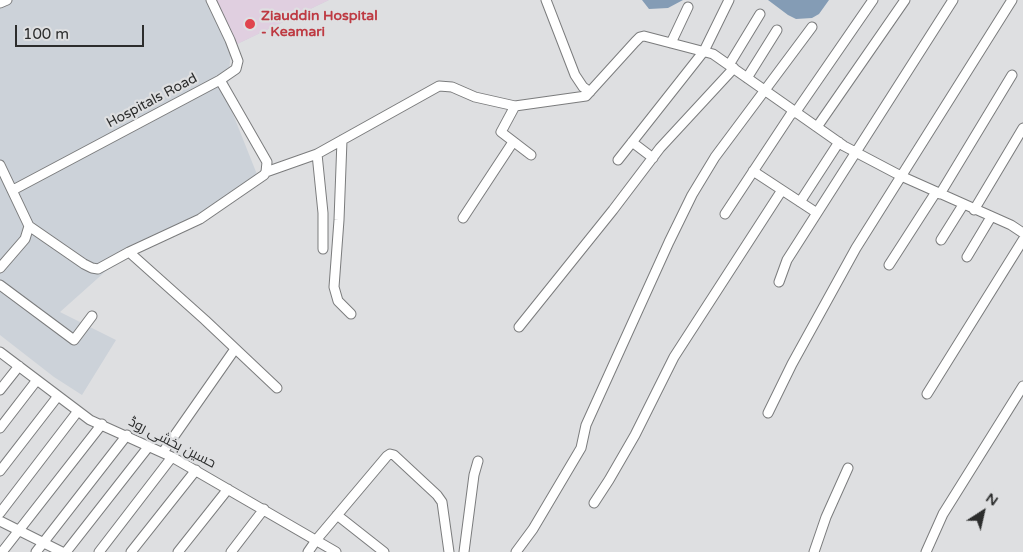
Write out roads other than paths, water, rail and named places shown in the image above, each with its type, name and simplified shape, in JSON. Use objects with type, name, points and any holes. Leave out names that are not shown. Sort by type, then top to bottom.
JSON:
[{"type":"street","points":[[0,3],[7,0]]},
{"type":"street","name":"Hospitals Road","points":[[13,190],[220,80],[236,68],[238,61],[211,0]]},
{"type":"street","points":[[546,0],[575,75],[583,87],[590,92]]},
{"type":"street","points":[[618,160],[704,52],[729,0]]},
{"type":"street","points":[[725,214],[873,0]]},
{"type":"street","points":[[817,127],[905,0]]},
{"type":"street","points":[[779,282],[787,260],[953,0]]},
{"type":"street","points":[[768,413],[792,364],[856,248],[1012,0]]},
{"type":"street","points":[[671,42],[688,7]]},
{"type":"street","points":[[519,327],[653,158],[732,67],[760,14]]},
{"type":"street","points":[[516,552],[533,529],[581,448],[586,425],[692,195],[715,157],[812,26]]},
{"type":"street","points":[[747,78],[777,30]]},
{"type":"street","points":[[0,165],[29,226],[92,268],[98,269],[129,252],[200,219],[266,172],[317,154],[438,86],[452,87],[475,97],[515,106],[579,98],[590,92],[640,37],[644,36],[713,54],[766,90],[794,112],[856,152],[901,176],[1023,232]]},
{"type":"street","points":[[889,265],[938,193],[1012,74]]},
{"type":"street","points":[[220,80],[267,162],[266,172]]},
{"type":"street","points":[[515,106],[501,132],[531,155]]},
{"type":"street","points":[[974,210],[1023,128]]},
{"type":"street","points":[[342,140],[339,227],[334,287],[338,301],[351,314]]},
{"type":"street","points":[[463,218],[513,142]]},
{"type":"street","points":[[632,142],[653,158]]},
{"type":"street","points":[[800,202],[839,142]]},
{"type":"street","points":[[317,154],[323,213],[323,249]]},
{"type":"street","points":[[753,171],[817,213]]},
{"type":"street","points":[[594,503],[635,435],[674,357],[782,190]]},
{"type":"street","points":[[941,240],[963,204]]},
{"type":"street","points":[[967,257],[991,217]]},
{"type":"street","points":[[2,262],[25,238],[29,226]]},
{"type":"street","points":[[927,394],[1023,240]]},
{"type":"street","points":[[129,252],[277,388]]},
{"type":"street","points":[[0,285],[74,340],[92,316]]},
{"type":"street","points":[[163,452],[235,349]]},
{"type":"street","name":"حسین بخشی روڈ","points":[[0,352],[90,420],[163,452],[336,552]]},
{"type":"street","points":[[0,390],[19,366]]},
{"type":"street","points":[[0,428],[37,380]]},
{"type":"street","points":[[926,552],[943,514],[1023,386]]},
{"type":"street","points":[[0,471],[58,396]]},
{"type":"street","points":[[0,513],[78,411]]},
{"type":"street","points":[[2,552],[102,424]]},
{"type":"street","points":[[36,552],[127,435]]},
{"type":"street","points":[[66,552],[149,446]]},
{"type":"street","points":[[308,552],[316,540],[390,454],[394,455],[437,495],[442,502],[449,552]]},
{"type":"street","points":[[99,552],[172,457]]},
{"type":"street","points":[[464,552],[474,475],[478,462]]},
{"type":"street","points":[[814,552],[826,516],[848,468]]},
{"type":"street","points":[[131,552],[196,470]]},
{"type":"street","points":[[178,552],[228,489]]},
{"type":"street","points":[[231,552],[264,509]]},
{"type":"street","points":[[337,516],[384,552]]},
{"type":"street","points":[[0,521],[62,552]]},
{"type":"water","points":[[642,0],[683,0],[668,8],[649,9]]},
{"type":"water","points":[[768,0],[829,0],[819,14],[812,18],[796,19]]},
{"type":"place","name":"Ziauddin Hospital - Keamari","points":[[250,24]]}]
